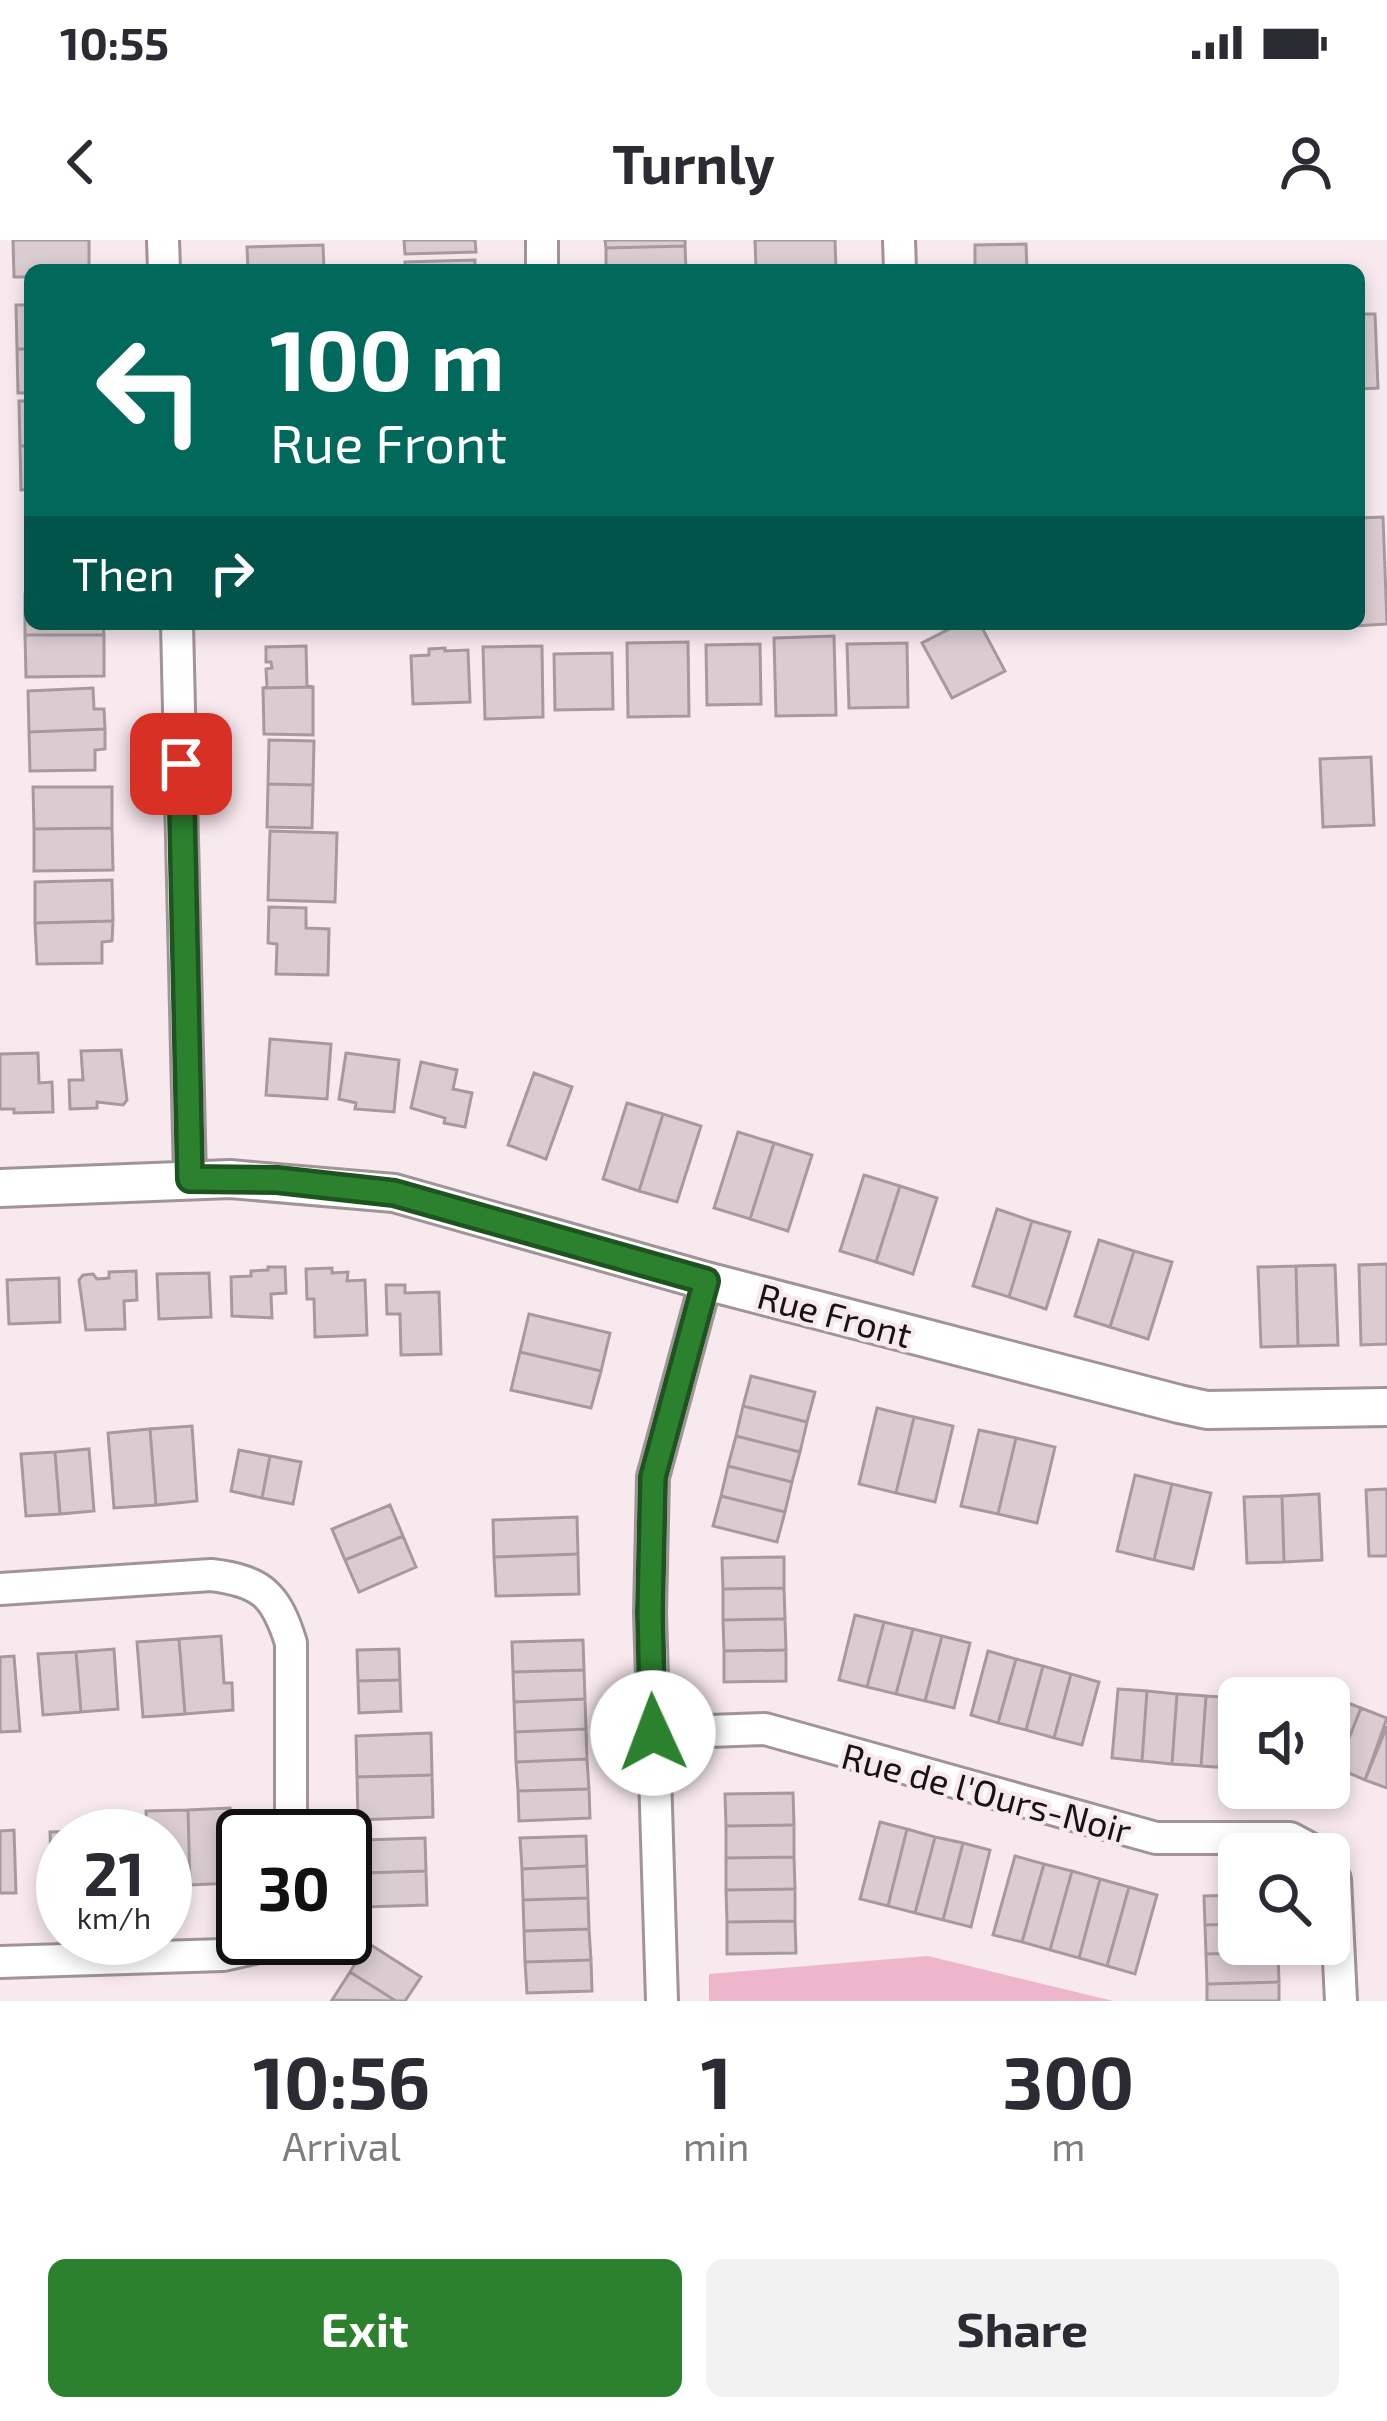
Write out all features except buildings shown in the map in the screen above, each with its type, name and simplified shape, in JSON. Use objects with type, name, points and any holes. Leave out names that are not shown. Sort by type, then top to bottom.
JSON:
[{"type":"street","points":[[177,630],[190,1179]]},
{"type":"street","name":"Rue Front","points":[[0,1188],[277,1180],[394,1193],[706,1281],[1207,1410],[1387,1408]]},
{"type":"street","points":[[662,2001],[650,1613],[653,1477],[706,1281]]},
{"type":"street","points":[[0,1588],[211,1575],[238,1578],[263,1589],[281,1612],[291,1643],[292,1809]]},
{"type":"street","name":"Rue de l'Ours-Noir","points":[[653,1733],[765,1730],[1156,1838],[1218,1838]]},
{"type":"street","points":[[0,1962],[216,1955]]},
{"type":"street","points":[[1339,1965],[1341,2001]]},
{"type":"shaded area","points":[[928,1956],[1113,2001],[709,2001],[709,1974]]},
{"type":"route","points":[[181,764],[190,1179],[277,1180],[394,1193],[706,1281],[653,1477],[653,1733]]}]
